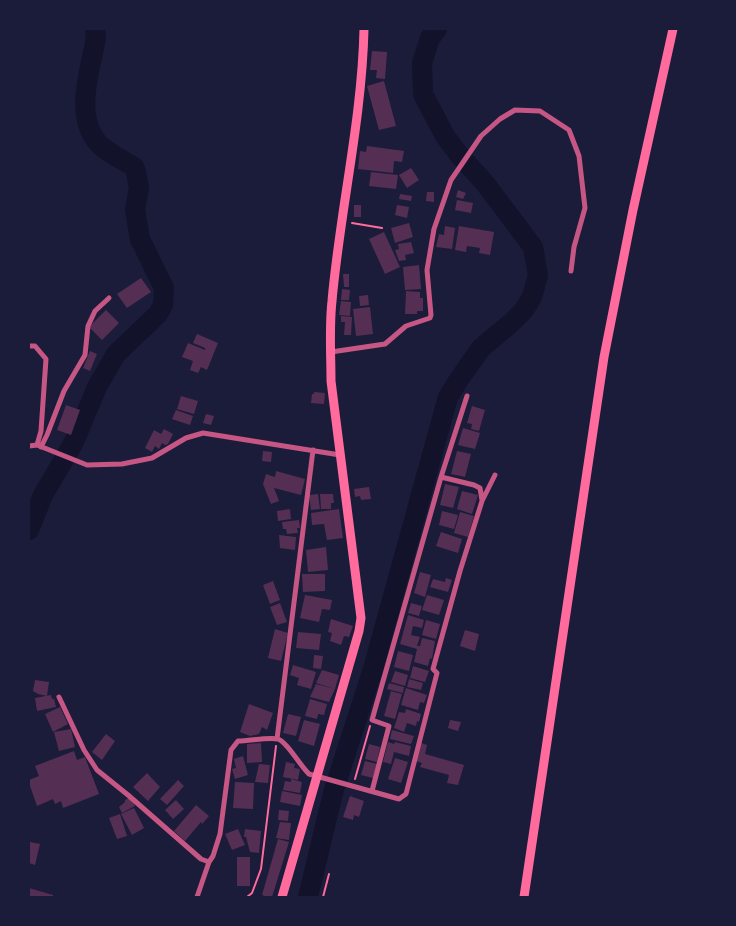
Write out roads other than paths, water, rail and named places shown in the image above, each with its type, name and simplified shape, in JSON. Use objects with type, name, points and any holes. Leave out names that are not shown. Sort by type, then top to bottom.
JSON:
[{"type":"main road","points":[[282,897],[322,778],[360,631],[331,381],[331,303],[362,73],[364,29]]},
{"type":"main road","points":[[524,897],[604,357],[633,210],[673,29]]},
{"type":"street","points":[[331,352],[385,344],[406,326],[430,318],[427,270],[434,229],[451,180],[482,136],[500,119],[515,110],[540,111],[569,130],[579,156],[585,208],[574,247],[571,271]]},
{"type":"street","points":[[39,446],[47,435],[64,391],[85,355],[88,326],[95,311],[109,298]]},
{"type":"street","points":[[29,346],[35,346],[46,359],[39,446]]},
{"type":"street","points":[[372,791],[390,726],[372,720],[467,396]]},
{"type":"street","points":[[29,446],[39,446],[82,464],[98,465],[122,464],[152,458],[186,438],[203,434],[340,454]]},
{"type":"street","points":[[277,739],[313,450]]},
{"type":"street","points":[[197,897],[220,834],[231,750],[238,741],[277,739],[283,742],[302,768],[310,774],[399,799],[406,794],[437,673],[433,669],[460,571],[482,501],[495,475]]},
{"type":"street","points":[[442,477],[480,488],[482,501]]},
{"type":"street","points":[[59,697],[84,750],[97,770],[201,859],[209,862]]},
{"type":"waterway","points":[[29,530],[43,495],[74,442],[97,387],[116,354],[158,314],[163,305],[164,288],[140,239],[135,210],[139,188],[134,167],[110,153],[98,143],[91,132],[87,119],[85,106],[86,92],[96,38],[95,29]]},
{"type":"waterway","points":[[308,897],[333,793],[373,669],[448,397],[481,348],[524,310],[532,297],[538,275],[533,247],[484,182],[445,136],[423,94],[422,63],[430,38],[437,29]]}]
